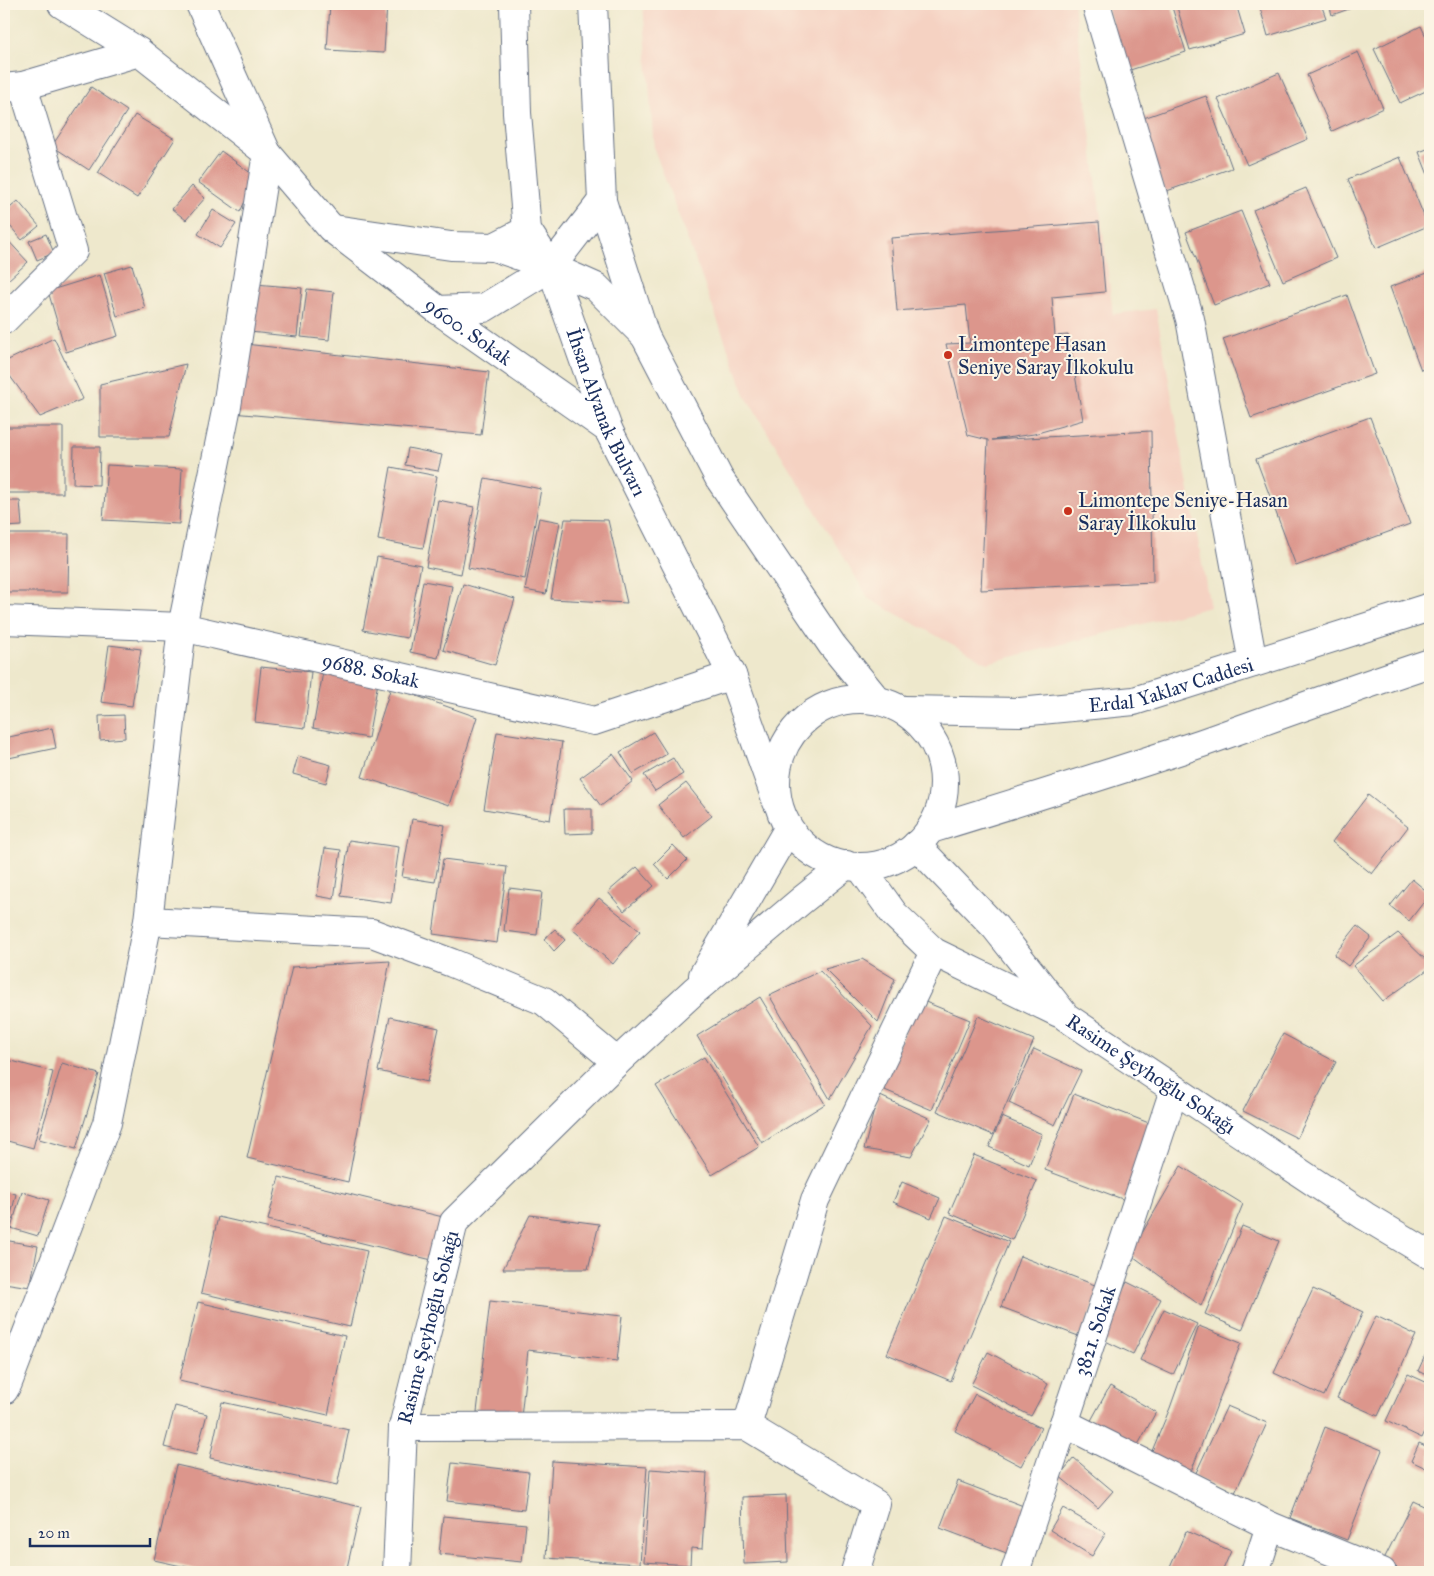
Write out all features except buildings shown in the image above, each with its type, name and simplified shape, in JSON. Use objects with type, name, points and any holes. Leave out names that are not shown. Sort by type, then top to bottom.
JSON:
[{"type":"street","points":[[62,4],[139,52],[267,153]]},
{"type":"street","points":[[4,1390],[107,1123],[148,921],[182,627],[227,406],[267,153],[200,4]]},
{"type":"street","name":"İhsan Alyanak Bulvarı","points":[[514,4],[517,114],[527,230],[551,267],[608,429],[732,675],[777,802]]},
{"type":"street","points":[[593,4],[602,201],[646,336],[719,478],[832,645],[877,700]]},
{"type":"street","points":[[1096,4],[1190,319],[1253,663]]},
{"type":"street","points":[[4,320],[73,251],[13,87],[139,52]]},
{"type":"street","name":"9600. Sokak","points":[[267,153],[331,228],[438,310],[608,429]]},
{"type":"street","points":[[438,310],[484,308],[551,267],[602,201]]},
{"type":"street","points":[[331,228],[450,246],[494,247],[551,267],[596,287],[646,336]]},
{"type":"street","points":[[494,247],[527,230]]},
{"type":"street","name":"Erdal Yaklav Caddesi","points":[[903,710],[1020,712],[1134,701],[1430,607]]},
{"type":"street","name":"9688. Sokak","points":[[4,620],[182,627],[594,721],[732,675]]},
{"type":"street","points":[[924,837],[1019,802],[1201,743],[1365,684],[1430,663]]},
{"type":"street","points":[[849,699],[877,700],[903,710],[924,728],[938,751],[944,777],[942,803],[924,837],[912,849],[888,862],[853,866],[833,863],[808,850],[788,828],[777,802],[775,774],[783,747],[799,724],[822,708],[849,699]]},
{"type":"street","points":[[694,991],[788,828]]},
{"type":"street","name":"Rasime Şeyhoğlu Sokağı","points":[[924,837],[1066,1017],[1365,1216],[1430,1255]]},
{"type":"street","points":[[853,866],[894,914],[934,952],[1066,1017]]},
{"type":"street","points":[[694,991],[802,900],[853,866]]},
{"type":"street","points":[[148,921],[372,933],[544,1000],[617,1062]]},
{"type":"street","points":[[747,1426],[815,1200],[934,952]]},
{"type":"street","name":"Rasime Şeyhoğlu Sokağı","points":[[397,1572],[404,1428],[454,1222],[617,1062],[694,991]]},
{"type":"street","name":"3821. Sokak","points":[[1015,1572],[1174,1090]]},
{"type":"street","points":[[1064,1423],[1270,1526],[1382,1572]]},
{"type":"street","points":[[404,1428],[747,1426],[876,1504],[855,1572]]},
{"type":"street","points":[[1255,1572],[1270,1526]]},
{"type":"shaded area","name":"Limontepe Hasan Seniye Saray İlkokulu","points":[[643,4],[1074,4],[1113,314],[1156,309],[1210,607],[987,663],[869,599],[746,397],[654,149]]},
{"type":"place","name":"Limontepe Hasan Seniye Saray İlkokulu","points":[[948,355]]},
{"type":"place","name":"Limontepe Seniye-Hasan Saray İlkokulu","points":[[1068,511]]}]
